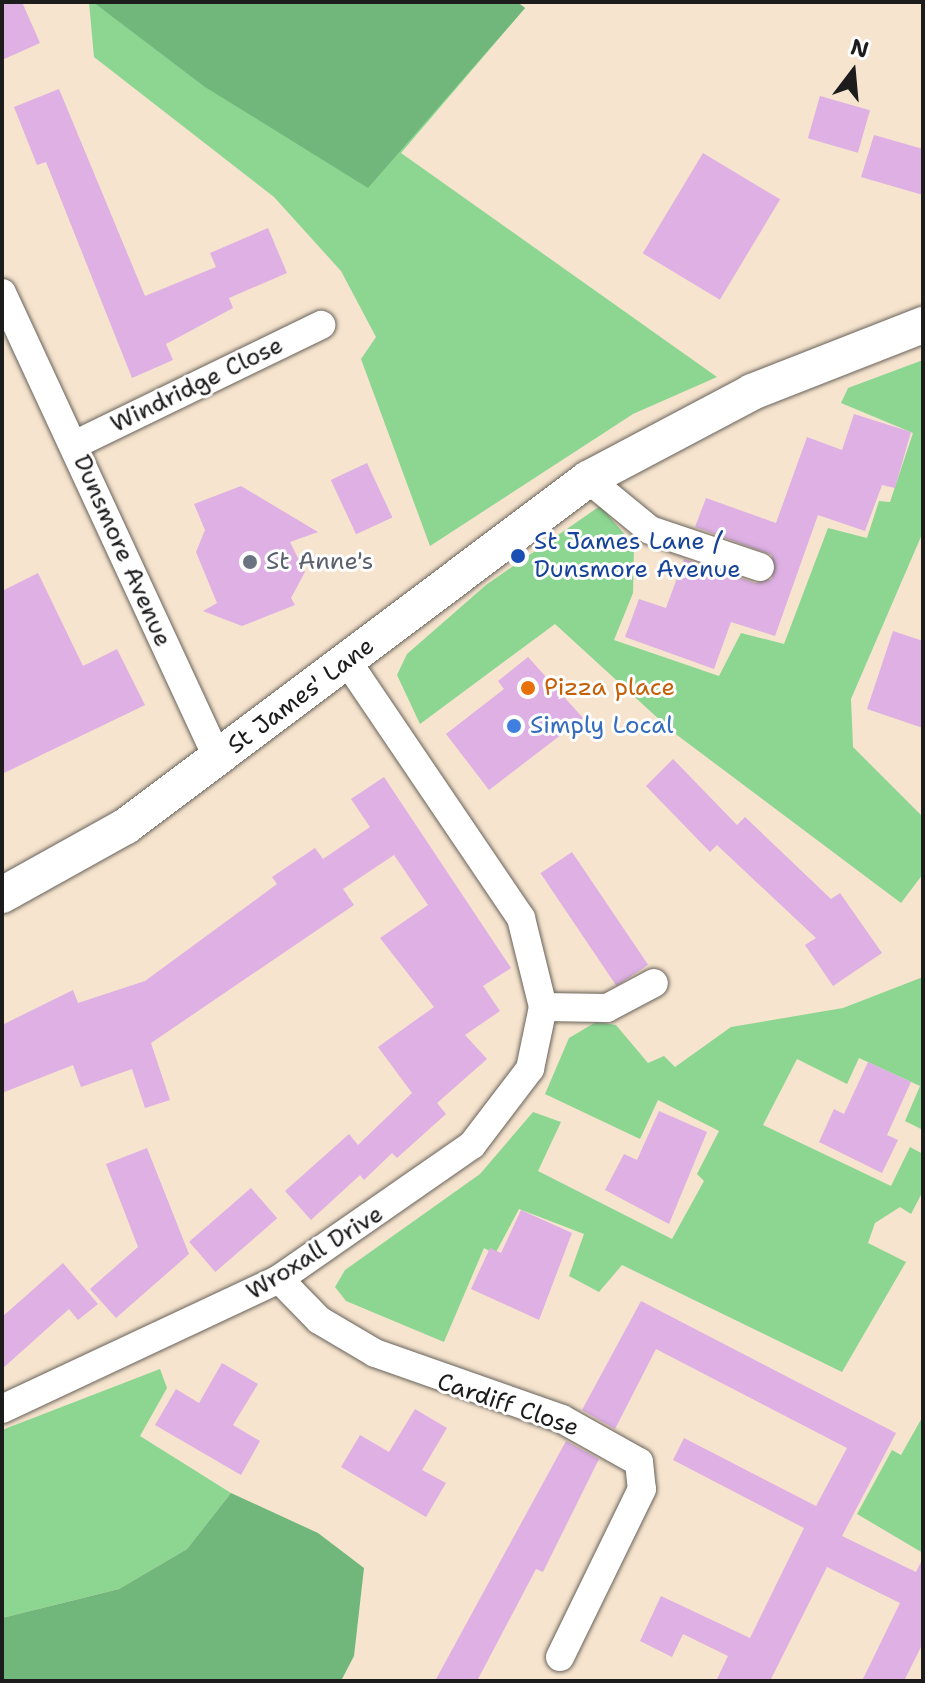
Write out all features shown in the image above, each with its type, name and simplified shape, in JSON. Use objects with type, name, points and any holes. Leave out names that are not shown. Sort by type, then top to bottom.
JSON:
[{"type":"street","name":"Dunsmore Avenue","points":[[2,293],[14,348],[74,445],[218,759]]},
{"type":"street","name":"Windridge Close","points":[[74,445],[321,325]]},
{"type":"street","name":"St James' Lane","points":[[2,895],[126,826],[588,479],[752,392],[923,325]]},
{"type":"street","points":[[588,479],[650,530],[760,567]]},
{"type":"street","name":"Wroxall Drive","points":[[2,1409],[279,1279],[489,1127],[530,1069],[543,1007],[534,953],[515,906],[347,661]]},
{"type":"street","points":[[543,1007],[607,1008],[654,983]]},
{"type":"street","name":"Cardiff Close","points":[[279,1279],[319,1320],[375,1353],[562,1419],[639,1462],[642,1489],[560,1657]]},
{"type":"green space","points":[[89,2],[517,2],[525,8],[401,153],[717,377],[633,414],[430,546],[361,359],[376,337],[341,271],[274,197],[94,57]]},
{"type":"green space","points":[[93,2],[517,2],[525,8],[368,188],[205,87]]},
{"type":"green space","points":[[923,360],[923,532],[851,699],[853,747],[923,817],[923,874],[901,903],[673,732],[555,624],[420,724],[397,675],[407,654],[486,585],[600,506],[634,545],[633,593],[614,640],[719,676],[741,633],[784,644],[828,528],[867,538],[879,501],[890,502],[913,433],[841,403],[848,388]]},
{"type":"green space","points":[[923,977],[923,1130],[905,1121],[920,1086],[859,1058],[847,1084],[797,1059],[763,1125],[891,1186],[910,1147],[923,1154],[923,1191],[911,1214],[900,1207],[875,1223],[868,1243],[906,1262],[842,1372],[622,1265],[599,1292],[569,1276],[584,1234],[519,1209],[495,1254],[484,1248],[444,1342],[346,1301],[335,1287],[345,1270],[480,1174],[533,1112],[561,1122],[538,1171],[672,1239],[704,1181],[697,1174],[719,1131],[658,1100],[640,1139],[545,1094],[569,1038],[596,1022],[616,1025],[648,1063],[664,1056],[675,1067],[731,1027],[843,1008]]},
{"type":"green space","points":[[160,1369],[167,1388],[140,1436],[231,1493],[187,1549],[119,1589],[2,1618],[2,1430]]},
{"type":"green space","points":[[923,1416],[923,1553],[857,1514],[892,1450],[901,1455]]},
{"type":"green space","points":[[231,1493],[318,1533],[364,1568],[354,1656],[341,1681],[2,1681],[2,1618],[119,1589],[187,1549]]},
{"type":"building","points":[[2,2],[22,2],[40,43],[2,60]]},
{"type":"building","points":[[59,89],[145,296],[216,267],[210,253],[268,228],[287,273],[229,298],[233,308],[166,344],[173,360],[132,378],[46,162],[37,165],[14,107]]},
{"type":"building","points":[[820,96],[870,110],[858,153],[808,138]]},
{"type":"building","points":[[874,135],[923,149],[923,195],[861,177]]},
{"type":"building","points":[[703,153],[780,199],[720,300],[643,253]]},
{"type":"building","points":[[854,414],[911,432],[895,488],[882,485],[865,531],[818,515],[775,636],[731,622],[714,669],[625,637],[639,599],[666,608],[684,559],[755,583],[772,579],[772,555],[695,527],[706,498],[776,523],[807,437],[842,450]]},
{"type":"building","points":[[367,463],[392,517],[356,534],[331,480]]},
{"type":"building","name":"St Anne's","points":[[241,486],[318,532],[290,542],[305,572],[291,598],[295,605],[242,626],[203,611],[217,603],[196,552],[205,530],[194,504]]},
{"type":"building","points":[[38,573],[83,666],[117,649],[145,705],[2,774],[2,591]]},
{"type":"building","points":[[893,631],[923,641],[923,728],[867,709]]},
{"type":"building","name":"Simply Local","points":[[528,657],[583,718],[489,790],[446,734],[504,689],[498,681]]},
{"type":"building","points":[[673,759],[737,825],[745,817],[831,899],[840,893],[882,953],[833,986],[805,945],[816,938],[717,845],[710,852],[646,786]]},
{"type":"building","points":[[384,777],[511,968],[483,986],[500,1011],[465,1035],[487,1059],[437,1103],[446,1114],[397,1158],[392,1153],[364,1180],[360,1175],[311,1220],[285,1191],[349,1134],[358,1145],[412,1093],[378,1047],[434,1007],[380,938],[428,905],[394,855],[343,889],[354,905],[151,1043],[170,1100],[145,1108],[132,1069],[81,1087],[73,1065],[2,1093],[2,1025],[73,990],[78,1003],[145,981],[277,884],[272,877],[315,848],[323,859],[370,827],[351,799]]},
{"type":"building","points":[[572,852],[648,965],[617,986],[540,873]]},
{"type":"building","points":[[868,1062],[911,1082],[887,1135],[898,1140],[882,1173],[819,1142],[834,1109],[844,1114]]},
{"type":"building","points":[[659,1111],[707,1132],[669,1224],[605,1190],[624,1154],[637,1160]]},
{"type":"building","points":[[147,1148],[189,1254],[116,1318],[90,1289],[138,1247],[106,1164]]},
{"type":"building","points":[[251,1188],[277,1218],[215,1272],[189,1242]]},
{"type":"building","points":[[521,1210],[572,1233],[539,1320],[471,1289],[490,1248],[501,1253]]},
{"type":"building","points":[[63,1263],[98,1304],[78,1320],[69,1309],[2,1369],[2,1317]]},
{"type":"building","points":[[641,1301],[896,1433],[842,1536],[916,1572],[923,1558],[923,1643],[904,1681],[862,1681],[900,1603],[827,1567],[770,1681],[716,1681],[728,1656],[683,1634],[672,1657],[640,1641],[661,1596],[750,1638],[804,1528],[673,1460],[684,1438],[816,1506],[847,1448],[656,1349],[615,1429],[582,1410]]},
{"type":"building","points":[[222,1363],[258,1384],[233,1425],[260,1441],[241,1475],[155,1425],[176,1389],[199,1403]]},
{"type":"building","points":[[415,1409],[447,1428],[422,1470],[446,1483],[426,1517],[341,1467],[360,1435],[389,1452]]},
{"type":"building","points":[[566,1441],[599,1459],[543,1572],[536,1569],[477,1681],[435,1681]]},
{"type":"place","name":"St James Lane / Dunsmore Avenue","points":[[518,556]]},
{"type":"place","name":"St Anne's","points":[[250,562]]},
{"type":"place","name":"Pizza place","points":[[528,688]]},
{"type":"place","name":"Simply Local","points":[[514,726]]}]
